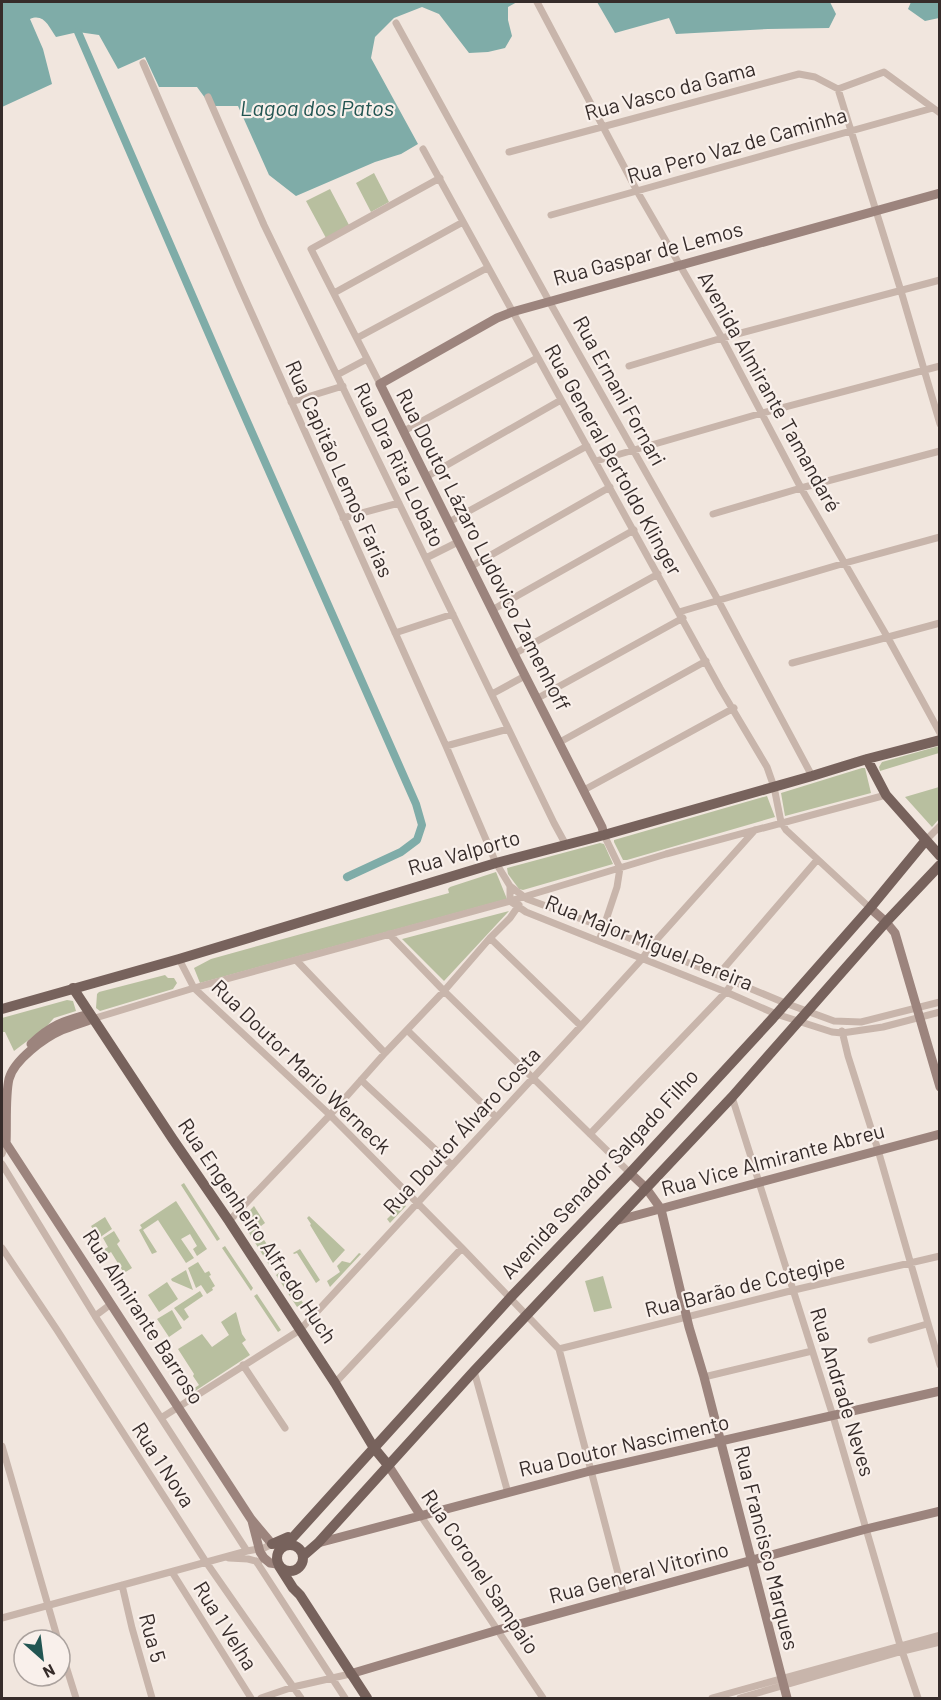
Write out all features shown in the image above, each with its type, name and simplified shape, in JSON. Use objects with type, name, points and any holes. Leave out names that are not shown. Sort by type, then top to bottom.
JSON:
[{"type":"main road","name":"Rua Valporto","points":[[2,1009],[179,959],[496,863],[939,740]]},
{"type":"main road","points":[[867,759],[886,795],[939,856]]},
{"type":"main road","name":"Avenida Senador Salgado Filho","points":[[280,1545],[307,1522],[510,1298],[630,1173],[777,1014],[926,840]]},
{"type":"main road","name":"Avenida Senador Salgado Filho","points":[[303,1556],[318,1543],[474,1371],[732,1097],[806,1011],[939,866]]},
{"type":"main road","name":"Rua Engenheiro Alfredo Huch","points":[[73,988],[229,1221],[335,1383],[374,1448],[388,1464]]},
{"type":"main road","points":[[280,1545],[297,1547],[303,1556],[302,1564],[297,1569],[287,1571],[275,1564],[280,1545]]},
{"type":"main road","name":"Rua Almirante Barroso","points":[[275,1564],[292,1588],[300,1595],[367,1698]]},
{"type":"main road","name":"Rua Almirante Barroso","points":[[297,1569],[300,1595]]},
{"type":"street","name":"Avenida Almirante Tamandaré","points":[[537,2],[637,191],[722,338],[801,488],[888,638],[939,733]]},
{"type":"street","name":"Rua Ernani Fornari","points":[[396,23],[549,301],[718,600],[812,777]]},
{"type":"street","name":"Rua Capitão Lemos Farias","points":[[143,63],[496,863],[510,886],[523,897]]},
{"type":"street","points":[[936,111],[884,72],[838,89],[901,291],[939,424]]},
{"type":"street","name":"Rua Vasco da Gama","points":[[509,152],[799,74],[815,77],[838,89]]},
{"type":"street","name":"Rua Dra Rita Lobato","points":[[208,97],[264,225],[566,845]]},
{"type":"street","name":"Rua Pero Vaz de Caminha","points":[[550,215],[852,131],[936,111]]},
{"type":"street","name":"Rua General Bertoldo Klinger","points":[[423,149],[537,358],[767,767],[774,787],[781,822]]},
{"type":"street","name":"Rua Doutor Lázaro Ludovico Zamenhoff","points":[[440,178],[310,249],[538,698],[620,868]]},
{"type":"street","name":"Rua Gaspar de Lemos","points":[[380,384],[497,318],[512,312],[939,193]]},
{"type":"street","points":[[334,293],[463,222]]},
{"type":"street","points":[[357,338],[487,268]]},
{"type":"street","points":[[629,366],[722,338],[939,280]]},
{"type":"street","points":[[404,431],[537,358]]},
{"type":"street","points":[[338,375],[367,359]]},
{"type":"street","points":[[596,461],[762,413],[939,366]]},
{"type":"street","points":[[291,402],[343,386]]},
{"type":"street","points":[[426,477],[561,400]]},
{"type":"street","points":[[449,522],[587,446]]},
{"type":"street","points":[[713,514],[939,451]]},
{"type":"street","points":[[470,567],[610,487]]},
{"type":"street","points":[[344,518],[399,503]]},
{"type":"street","points":[[492,610],[634,530]]},
{"type":"street","points":[[538,698],[681,615],[718,600],[939,537]]},
{"type":"street","points":[[426,558],[458,542]]},
{"type":"street","points":[[514,654],[658,574]]},
{"type":"street","points":[[395,633],[453,614]]},
{"type":"street","points":[[792,663],[939,623]]},
{"type":"street","points":[[560,742],[706,661]]},
{"type":"street","points":[[492,694],[525,676]]},
{"type":"street","points":[[584,790],[734,708]]},
{"type":"street","points":[[446,746],[508,729]]},
{"type":"street","points":[[2,1154],[4,1083],[17,1064],[50,1036],[91,1017],[510,901],[781,822],[886,795]]},
{"type":"street","points":[[781,822],[794,839],[886,922],[895,933],[939,1087]]},
{"type":"street","name":"Avenida Senador Salgado Filho","points":[[926,840],[939,826]]},
{"type":"street","name":"Rua Doutor Álvaro Costa","points":[[161,1418],[300,1330],[582,1026],[755,830]]},
{"type":"street","points":[[718,975],[817,860]]},
{"type":"street","points":[[599,941],[617,887],[620,868]]},
{"type":"street","points":[[510,886],[510,901]]},
{"type":"street","points":[[229,1221],[444,991],[518,908],[523,897]]},
{"type":"street","name":"Rua Major Miguel Pereira","points":[[523,897],[651,946],[785,1003],[843,1023]]},
{"type":"street","name":"Rua Major Miguel Pereira","points":[[510,901],[518,908],[777,1014],[832,1032],[842,1033]]},
{"type":"street","points":[[389,934],[630,1173]]},
{"type":"street","points":[[490,938],[582,1026]]},
{"type":"street","name":"Rua Doutor Mario Werneck","points":[[179,959],[194,988],[330,1115],[559,1349]]},
{"type":"street","points":[[296,960],[385,1053]]},
{"type":"street","points":[[590,1134],[734,982]]},
{"type":"street","points":[[842,1033],[883,1027],[939,1002]]},
{"type":"street","points":[[939,1012],[843,1023],[842,1033],[939,1365]]},
{"type":"street","points":[[407,1030],[496,1117]]},
{"type":"street","points":[[361,1080],[452,1165]]},
{"type":"street","name":"Rua Andrade Neves","points":[[732,1097],[833,1416],[918,1698]]},
{"type":"street","name":"Rua Vice Almirante Abreu","points":[[615,1221],[939,1134]]},
{"type":"street","name":"Rua Almirante Barroso","points":[[4,1140],[251,1519],[280,1545]]},
{"type":"street","points":[[2,1164],[95,1316],[248,1551]]},
{"type":"street","name":"Rua Francisco Marques","points":[[630,1173],[646,1188],[661,1209],[687,1318],[787,1698]]},
{"type":"street","name":"Rua 1 Nova","points":[[2,1248],[206,1562],[301,1698]]},
{"type":"street","points":[[335,1383],[462,1248]]},
{"type":"street","name":"Rua Barão de Cotegipe","points":[[559,1349],[939,1256]]},
{"type":"street","points":[[95,1316],[111,1304]]},
{"type":"street","points":[[871,1340],[927,1324]]},
{"type":"street","points":[[559,1349],[624,1596]]},
{"type":"street","points":[[704,1377],[812,1351]]},
{"type":"street","points":[[243,1365],[285,1428]]},
{"type":"street","points":[[474,1371],[508,1492]]},
{"type":"street","name":"Rua Doutor Nascimento","points":[[318,1543],[590,1471],[939,1391]]},
{"type":"street","points":[[2,1446],[54,1628]]},
{"type":"street","name":"Rua Coronel Sampaio","points":[[388,1464],[543,1698]]},
{"type":"street","name":"Rua General Vitorino","points":[[350,1674],[498,1630],[939,1511]]},
{"type":"street","name":"Rua Almirante Barroso","points":[[251,1519],[264,1558],[275,1564]]},
{"type":"street","points":[[2,1618],[220,1558],[280,1545]]},
{"type":"street","points":[[220,1558],[248,1559],[275,1564]]},
{"type":"street","points":[[256,1561],[345,1698]]},
{"type":"street","name":"Rua 1 Velha","points":[[172,1572],[251,1698]]},
{"type":"street","name":"Rua 5","points":[[122,1585],[152,1698]]},
{"type":"street","points":[[740,1698],[939,1635]]},
{"type":"street","points":[[902,1648],[939,1642]]},
{"type":"street","points":[[261,1698],[293,1687],[350,1674]]},
{"type":"street","points":[[712,1698],[782,1683]]},
{"type":"green space","points":[[374,173],[389,202],[371,212],[356,183]]},
{"type":"green space","points":[[330,189],[349,225],[326,238],[306,201]]},
{"type":"green space","points":[[939,746],[939,753],[880,771],[879,767],[882,762]]},
{"type":"green space","points":[[865,768],[871,793],[785,816],[781,793]]},
{"type":"green space","points":[[939,787],[939,819],[932,827],[905,797]]},
{"type":"green space","points":[[767,796],[775,817],[627,860],[623,860],[614,842],[614,840]]},
{"type":"green space","points":[[600,843],[604,844],[613,864],[523,890],[519,889],[508,874],[507,868]]},
{"type":"green space","points":[[496,872],[507,899],[200,983],[194,968],[211,959],[449,893],[450,887]]},
{"type":"green space","points":[[509,911],[444,981],[402,939]]},
{"type":"green space","points":[[165,975],[168,978],[174,978],[177,983],[173,989],[100,1011],[96,1008],[99,992]]},
{"type":"green space","points":[[67,1000],[73,1001],[76,1011],[54,1018],[14,1051],[5,1032],[2,1032],[2,1018]]},
{"type":"green space","points":[[184,1183],[220,1239],[217,1241],[181,1185]]},
{"type":"green space","points":[[398,1198],[406,1206],[390,1223],[387,1219],[393,1213],[388,1208]]},
{"type":"green space","points":[[176,1201],[207,1249],[197,1256],[193,1249],[197,1246],[190,1234],[181,1239],[194,1258],[186,1263],[158,1220],[143,1230],[157,1252],[152,1254],[139,1230],[142,1228],[140,1225]]},
{"type":"green space","points":[[254,1206],[265,1223],[257,1229],[277,1260],[269,1265],[241,1220]]},
{"type":"green space","points":[[309,1216],[345,1250],[333,1263],[310,1225],[307,1218]]},
{"type":"green space","points":[[105,1217],[112,1229],[99,1238],[91,1226]]},
{"type":"green space","points":[[114,1231],[120,1241],[117,1244],[132,1268],[124,1273],[111,1252],[97,1261],[93,1256],[108,1247],[103,1238]]},
{"type":"green space","points":[[225,1246],[253,1288],[251,1291],[222,1248]]},
{"type":"green space","points":[[300,1249],[320,1280],[316,1283],[297,1253],[293,1253]]},
{"type":"green space","points":[[359,1253],[361,1254],[330,1287],[327,1281],[340,1272],[337,1266],[342,1261],[350,1263]]},
{"type":"green space","points":[[198,1262],[205,1273],[209,1271],[211,1275],[209,1276],[215,1286],[207,1294],[201,1285],[196,1288],[188,1268]]},
{"type":"green space","points":[[186,1270],[193,1290],[171,1279]]},
{"type":"green space","points":[[283,1270],[303,1303],[297,1307],[276,1275]]},
{"type":"green space","points":[[603,1276],[612,1308],[594,1312],[585,1281]]},
{"type":"green space","points":[[167,1282],[178,1299],[159,1312],[148,1295]]},
{"type":"green space","points":[[200,1291],[203,1296],[184,1309],[189,1317],[184,1321],[174,1308]]},
{"type":"green space","points":[[257,1294],[281,1330],[278,1332],[254,1296]]},
{"type":"green space","points":[[172,1310],[182,1328],[169,1337],[157,1319]]},
{"type":"green space","points":[[236,1312],[246,1340],[242,1343],[250,1355],[186,1397],[184,1395],[199,1385],[178,1349],[202,1334],[212,1347],[229,1335],[221,1322]]},
{"type":"water","name":"Lagoa dos Patos","points":[[2,2],[517,2],[508,7],[512,36],[505,48],[488,52],[469,53],[439,14],[422,7],[394,18],[375,37],[371,58],[418,144],[401,154],[375,162],[296,196],[269,175],[238,106],[211,106],[197,87],[159,87],[145,57],[118,69],[99,35],[78,32],[56,37],[43,19],[30,19],[43,49],[52,84],[2,107]]},
{"type":"water","points":[[597,2],[830,2],[836,14],[829,28],[676,34],[669,18],[615,33]]},
{"type":"water","points":[[911,2],[939,2],[939,18],[925,21],[908,9]]},
{"type":"waterway","points":[[78,32],[416,804],[422,825],[417,840],[401,852],[347,877]]}]
